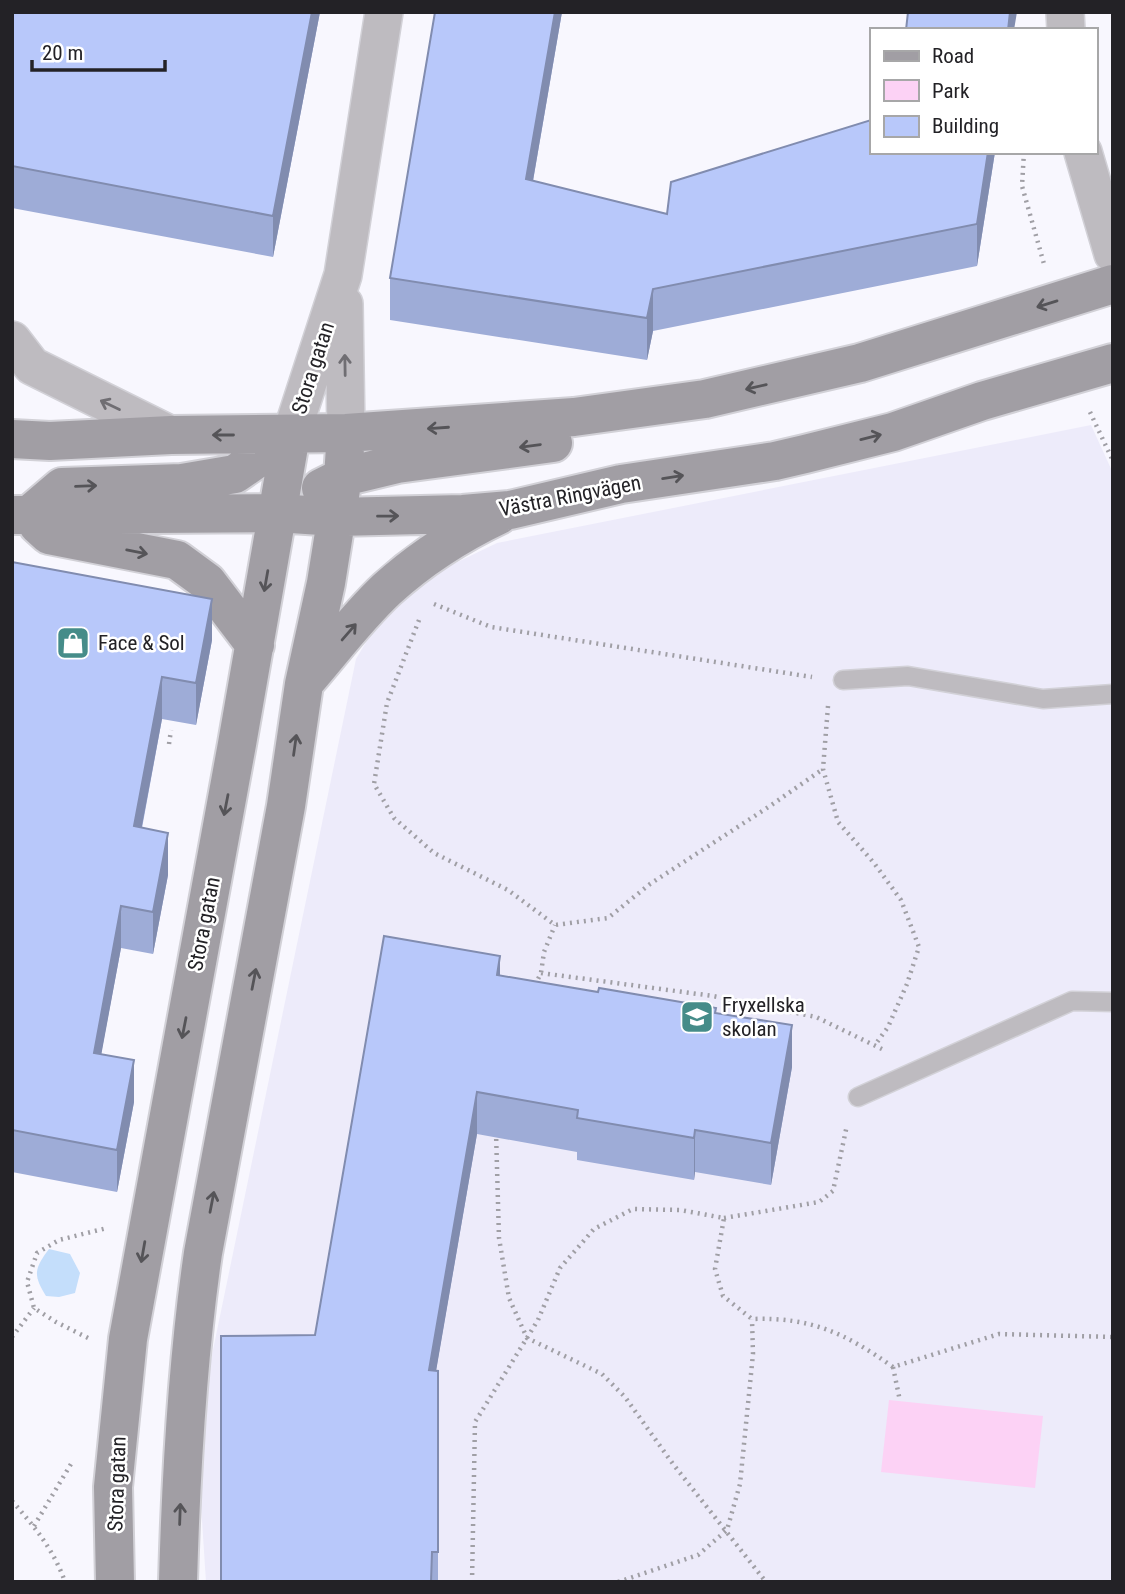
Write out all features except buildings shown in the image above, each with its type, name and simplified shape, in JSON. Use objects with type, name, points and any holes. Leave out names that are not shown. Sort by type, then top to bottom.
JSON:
[{"type":"main road","points":[[12,439],[50,441],[171,435],[346,433],[574,417],[705,399],[860,363],[1113,284]]},
{"type":"main road","name":"Västra Ringvägen","points":[[20,516],[277,513],[336,517],[463,514],[510,510],[621,484],[775,461],[804,454],[893,432],[982,401],[1113,363]]},
{"type":"main road","points":[[277,513],[343,477],[418,461],[642,431],[648,426],[652,405]]},
{"type":"main road","name":"Stora gatan","points":[[178,1582],[181,1468],[193,1318],[286,806],[304,684],[326,583],[343,477],[346,433]]},
{"type":"main road","points":[[255,645],[207,582],[177,560],[49,535],[20,516],[62,487],[182,482],[234,474],[291,435]]},
{"type":"main road","name":"Stora gatan","points":[[115,1582],[113,1487],[128,1339],[291,435]]},
{"type":"main road","points":[[304,684],[385,591],[416,588],[473,527],[510,510]]},
{"type":"street","name":"Stora gatan","points":[[346,433],[344,275],[384,12]]},
{"type":"street","points":[[1084,154],[1113,254]]},
{"type":"street","name":"Stora gatan","points":[[291,435],[344,275]]},
{"type":"street","points":[[12,340],[32,366],[171,435]]},
{"type":"lane","points":[[837,680],[908,676],[1043,699],[1113,694]]},
{"type":"lane","points":[[858,1097],[1072,1001],[1113,1002]]},
{"type":"path","points":[[1022,186],[1024,154]]},
{"type":"path","points":[[823,769],[650,884],[608,918],[555,925],[508,890],[434,853],[394,818],[374,784],[387,703],[416,588],[491,627],[837,680],[823,769],[838,822],[874,863],[901,900],[919,947],[907,984],[888,1027],[875,1045]]},
{"type":"path","points":[[169,744],[171,730]]},
{"type":"path","points":[[531,993],[541,973],[544,953],[555,925]]},
{"type":"path","points":[[541,973],[713,996],[816,1017],[875,1045],[918,1070]]},
{"type":"path","points":[[472,1582],[475,1423],[537,1320],[559,1268],[594,1229],[633,1209],[680,1210],[724,1218],[819,1202],[833,1191],[848,1119]]},
{"type":"path","points":[[497,1122],[495,1136],[499,1238],[509,1298],[527,1338],[603,1374],[625,1397],[673,1464],[766,1582]]},
{"type":"path","points":[[724,1218],[715,1269],[723,1297],[752,1319],[777,1318],[828,1328],[867,1349],[892,1367],[900,1401]]},
{"type":"path","points":[[89,1233],[60,1240],[37,1253],[27,1282],[34,1308],[90,1339]]},
{"type":"path","points":[[12,1337],[34,1308]]},
{"type":"path","points":[[618,1582],[698,1555],[727,1530],[740,1484],[753,1354],[752,1319]]},
{"type":"path","points":[[892,1367],[999,1334],[1113,1337]]},
{"type":"path","points":[[34,1526],[72,1462]]},
{"type":"path","points":[[12,1501],[34,1526],[60,1568],[65,1582]]},
{"type":"shaded area","name":"Fryxellska skolan","points":[[1091,425],[1113,473],[1113,1582],[206,1582],[201,1505],[208,1374],[356,659],[388,605],[418,581],[497,543]]},
{"type":"green space","points":[[889,1400],[1043,1416],[1035,1488],[881,1472]]},
{"type":"water","points":[[49,1249],[70,1254],[80,1273],[75,1293],[59,1297],[46,1296],[37,1272]]},
{"type":"place","name":"Face & Sol","points":[[73,643]]},
{"type":"place","name":"Fryxellska skolan","points":[[697,1017]]}]
